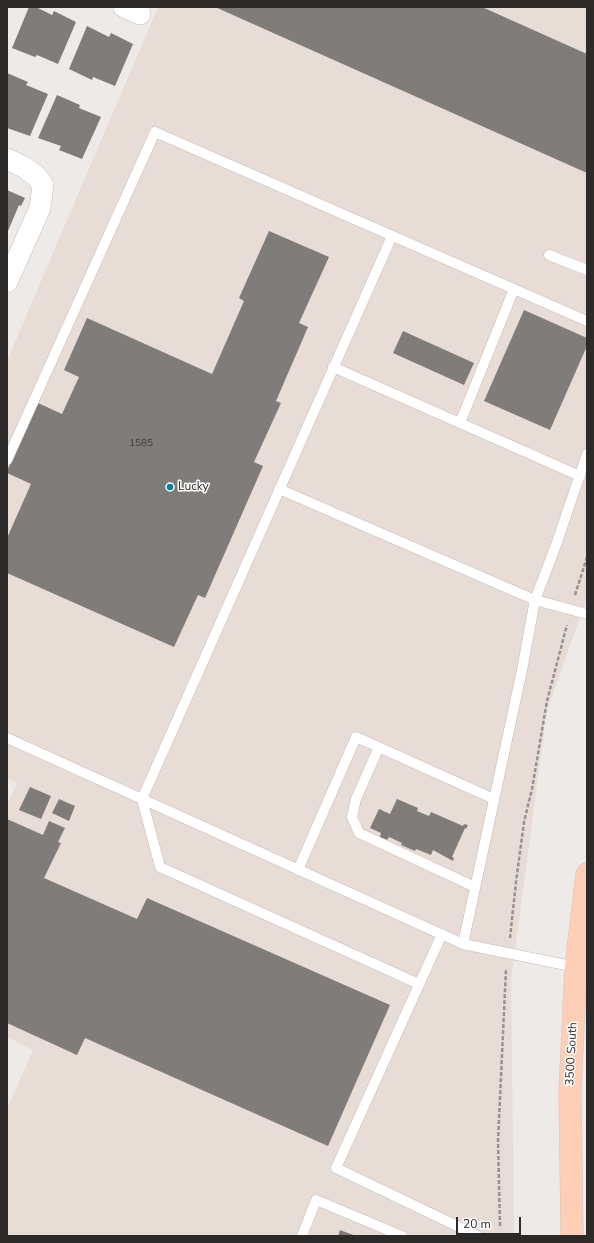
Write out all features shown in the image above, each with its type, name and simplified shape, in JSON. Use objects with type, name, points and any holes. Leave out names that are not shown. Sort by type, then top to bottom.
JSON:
[{"type":"main road","name":"3500 South","points":[[572,1236],[570,1092],[576,967],[587,874]]},
{"type":"street","points":[[7,160],[24,167],[36,176],[43,185],[40,208],[7,282]]},
{"type":"lane","points":[[7,460],[155,132],[587,321]]},
{"type":"lane","points":[[392,236],[142,799],[160,867],[419,984]]},
{"type":"lane","points":[[549,255],[587,270]]},
{"type":"lane","points":[[460,423],[514,290]]},
{"type":"lane","points":[[333,367],[580,476]]},
{"type":"lane","points":[[463,944],[522,670],[535,600],[587,454]]},
{"type":"lane","points":[[279,489],[535,600],[587,614]]},
{"type":"lane","points":[[298,870],[356,737],[494,799]]},
{"type":"lane","points":[[7,738],[463,944],[576,967]]},
{"type":"lane","points":[[380,747],[356,799],[352,817],[359,833],[475,887]]},
{"type":"lane","points":[[442,934],[336,1168],[478,1236]]},
{"type":"lane","points":[[302,1236],[316,1200],[402,1236]]},
{"type":"path","points":[[500,1226],[498,1141],[505,978],[524,822],[532,789],[547,701],[571,610],[587,557]]},
{"type":"shaded area","points":[[158,7],[587,7],[587,598],[547,710],[511,980],[514,1236],[7,1236],[7,1109],[33,1050],[7,1037],[7,805],[17,783],[7,778],[7,361]]},
{"type":"building","points":[[29,7],[36,7],[52,15],[54,11],[76,22],[58,64],[37,55],[35,57],[12,48]]},
{"type":"building","points":[[215,7],[482,7],[587,54],[587,173]]},
{"type":"building","points":[[87,26],[109,37],[111,33],[133,44],[115,86],[93,77],[92,80],[69,69]]},
{"type":"building","points":[[7,73],[28,82],[26,85],[48,94],[30,136],[7,128]]},
{"type":"building","points":[[57,95],[80,105],[79,108],[101,117],[82,159],[59,150],[61,146],[38,138]]},
{"type":"building","points":[[7,190],[25,198],[21,206],[19,205],[8,231]]},
{"type":"building","points":[[269,231],[329,257],[299,323],[308,327],[276,401],[281,403],[254,462],[263,466],[205,598],[198,595],[174,647],[7,573],[7,538],[31,484],[7,473],[7,471],[38,403],[62,414],[79,377],[64,370],[87,318],[212,374],[244,301],[239,298]]},
{"type":"building","points":[[524,310],[587,338],[587,346],[550,430],[484,401]]},
{"type":"building","points":[[403,331],[474,363],[464,385],[393,353]]},
{"type":"building","points":[[30,787],[51,796],[41,819],[19,810]]},
{"type":"building","points":[[59,799],[75,806],[69,821],[52,813]]},
{"type":"building","points":[[397,799],[418,808],[417,811],[429,816],[431,812],[463,826],[464,824],[468,825],[466,829],[465,828],[452,857],[454,858],[453,861],[433,850],[431,855],[416,849],[415,851],[401,845],[402,843],[389,837],[387,840],[380,837],[381,833],[370,828],[379,809],[390,814]]},
{"type":"building","points":[[7,819],[43,835],[49,821],[65,828],[58,842],[61,843],[44,878],[137,919],[147,898],[390,1005],[328,1146],[85,1038],[77,1055],[7,1023]]},
{"type":"building","points":[[340,1230],[356,1236],[338,1236]]},
{"type":"place","name":"Lucky","points":[[170,487]]}]
